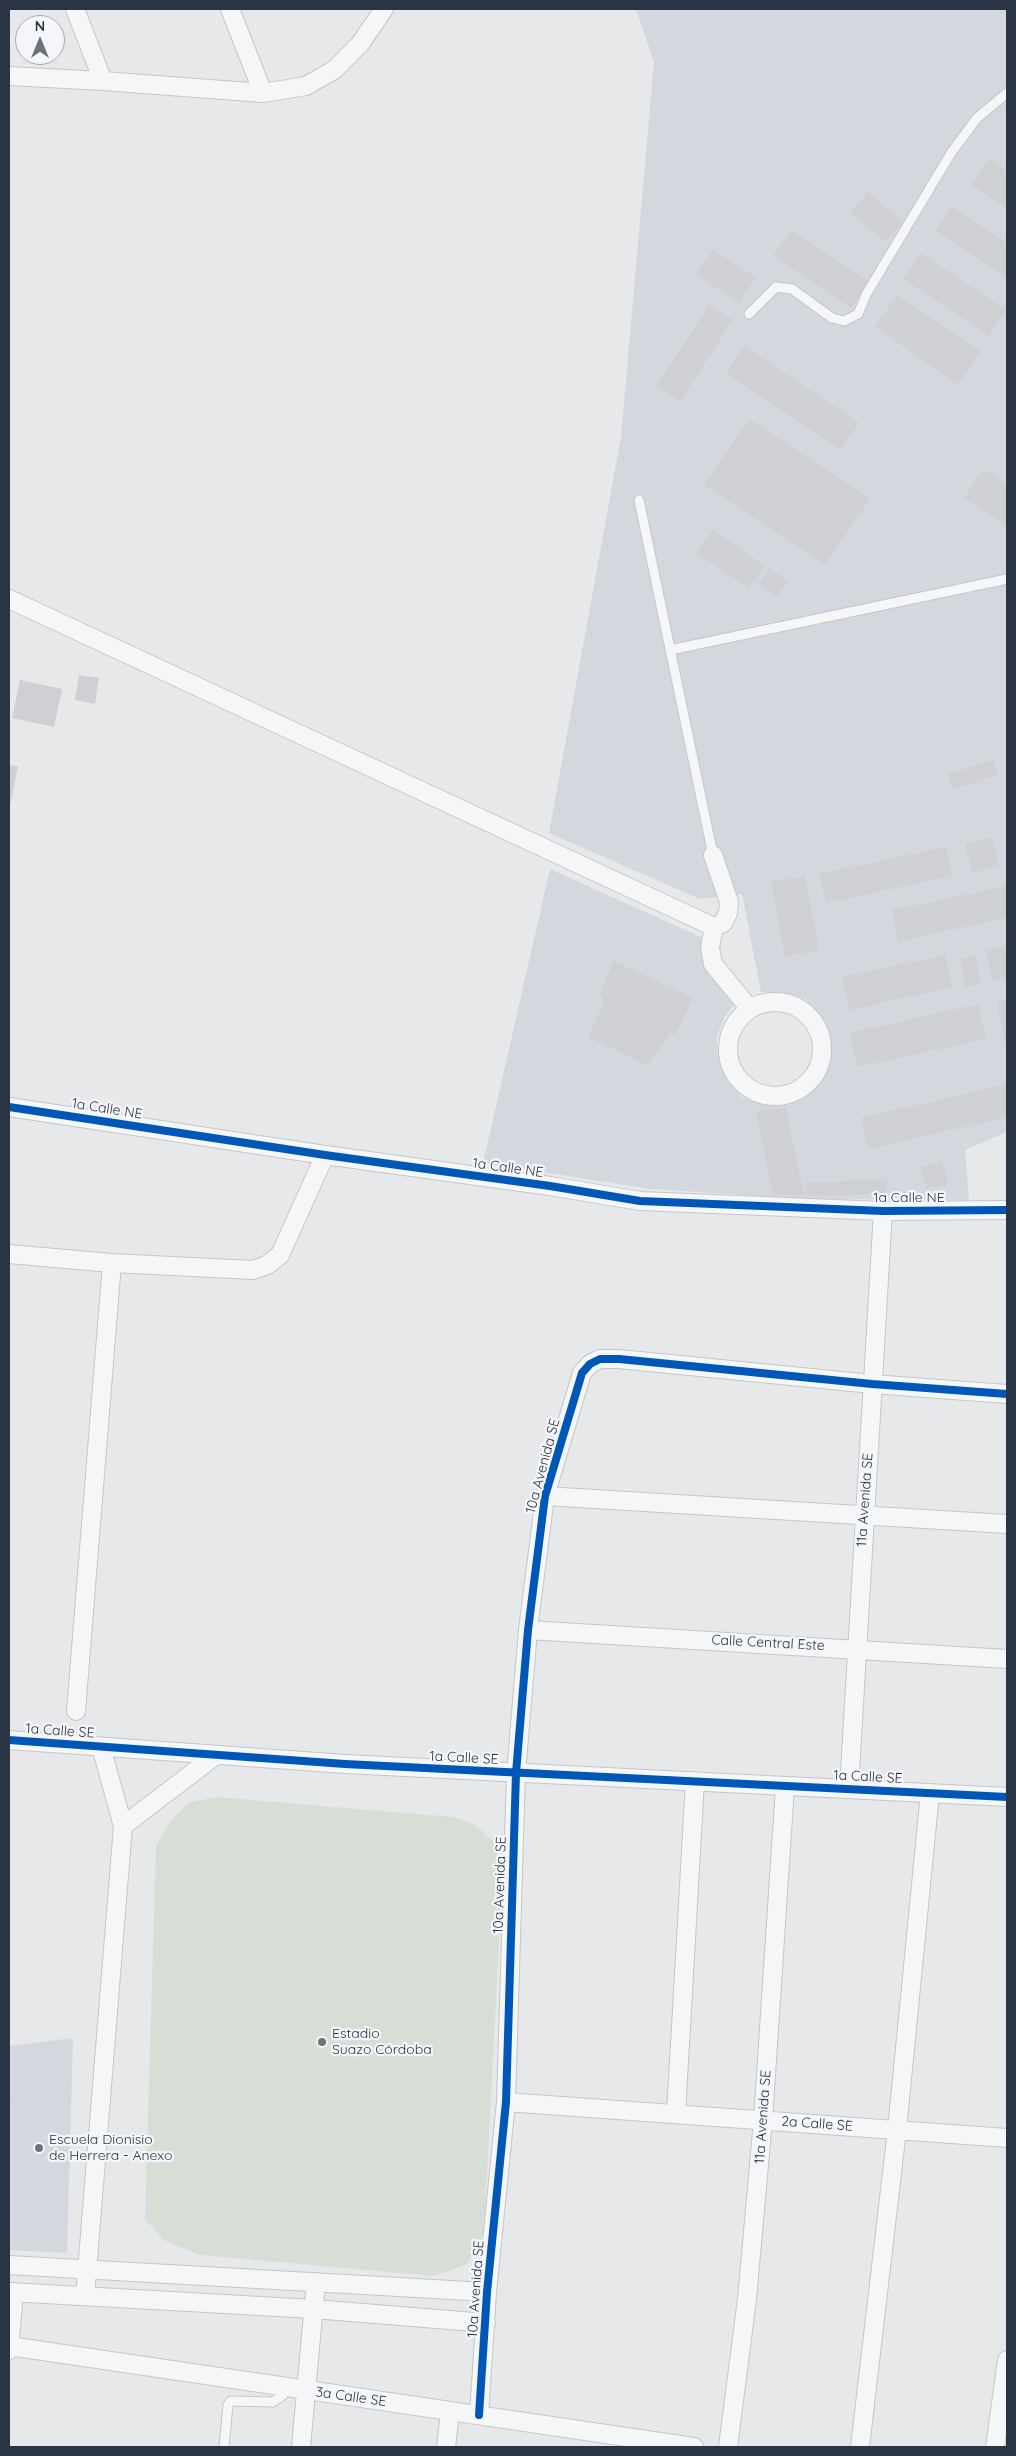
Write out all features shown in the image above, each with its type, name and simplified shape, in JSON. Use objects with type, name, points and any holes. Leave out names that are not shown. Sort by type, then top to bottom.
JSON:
[{"type":"street","points":[[75,9],[103,81]]},
{"type":"street","points":[[230,9],[263,93]]},
{"type":"street","points":[[9,76],[263,93],[306,86],[334,70],[360,44],[384,9]]},
{"type":"street","points":[[9,600],[714,928]]},
{"type":"street","points":[[713,855],[729,902],[728,913],[722,923],[714,928],[710,947],[714,964],[750,1009]]},
{"type":"street","points":[[779,1002],[793,1005],[806,1013],[815,1024],[821,1038],[822,1052],[818,1067],[811,1079],[799,1089],[786,1094],[771,1095],[757,1092],[744,1084],[734,1073],[729,1060],[728,1045],[731,1030],[739,1018],[750,1009],[764,1003],[779,1002]]},
{"type":"street","name":"1a Calle NE","points":[[9,1107],[325,1155],[550,1186],[640,1201],[883,1212],[1007,1210]]},
{"type":"street","points":[[9,1254],[112,1263],[253,1270],[267,1265],[280,1255],[325,1155]]},
{"type":"street","name":"11a Avenida SE","points":[[849,1788],[883,1212]]},
{"type":"street","points":[[76,1711],[112,1263]]},
{"type":"street","name":"10a Avenida SE","points":[[479,2416],[487,2292],[506,2102],[516,1773],[528,1630],[545,1496],[582,1374],[590,1364],[600,1359],[619,1359],[872,1384]]},
{"type":"street","points":[[872,1384],[1007,1394]]},
{"type":"street","points":[[545,1496],[1007,1524]]},
{"type":"street","name":"Calle Central Este","points":[[528,1630],[1007,1658]]},
{"type":"street","name":"1a Calle SE","points":[[9,1740],[216,1755],[516,1773],[1007,1797]]},
{"type":"street","points":[[85,2296],[123,1826],[100,1747]]},
{"type":"street","points":[[123,1826],[216,1755]]},
{"type":"street","points":[[676,2114],[695,1781]]},
{"type":"street","name":"11a Avenida SE","points":[[728,2447],[748,2290],[763,2120],[785,1786]]},
{"type":"street","points":[[860,2447],[897,2130],[930,1793]]},
{"type":"street","name":"2a Calle SE","points":[[506,2102],[1007,2138]]},
{"type":"street","points":[[9,2265],[487,2292]]},
{"type":"street","points":[[301,2447],[316,2282]]},
{"type":"street","points":[[9,2350],[12,2292],[314,2309],[486,2323]]},
{"type":"street","name":"3a Calle SE","points":[[9,2346],[479,2416],[586,2440],[694,2447]]},
{"type":"street","points":[[995,2447],[1007,2360]]},
{"type":"street","points":[[446,2447],[450,2412]]},
{"type":"lane","points":[[750,314],[776,287],[792,288],[832,318],[844,321],[858,314],[867,292],[950,152],[977,118],[1007,93]]},
{"type":"lane","points":[[638,500],[713,855]]},
{"type":"lane","points":[[670,650],[1007,578]]},
{"type":"lane","points":[[224,2447],[228,2405],[231,2401],[273,2402],[283,2396],[284,2387]]},
{"type":"shaded area","points":[[636,9],[1007,9],[1007,1132],[965,1150],[969,1200],[807,1199],[651,1189],[483,1163],[550,869],[714,943],[734,1005],[725,1016],[717,1036],[718,1056],[727,1078],[742,1098],[759,1102],[790,1105],[814,1088],[830,1066],[830,1044],[821,1016],[806,999],[782,992],[761,992],[742,894],[700,899],[549,833],[621,437],[654,62]]},
{"type":"shaded area","name":"Estadio Suazo Córdoba","points":[[216,1797],[453,1817],[474,1824],[493,1841],[503,1864],[484,2233],[467,2264],[434,2276],[200,2255],[164,2240],[145,2219],[156,1846],[171,1820],[188,1803]]},
{"type":"shaded area","name":"Escuela Dionisio de Herrera - Anexo","points":[[73,2038],[67,2253],[9,2250],[9,2046]]},
{"type":"building","points":[[989,158],[1007,170],[1007,209],[971,184]]},
{"type":"building","points":[[868,192],[902,222],[885,242],[851,212]]},
{"type":"building","points":[[952,207],[1007,243],[1007,278],[936,231]]},
{"type":"building","points":[[791,230],[869,282],[851,308],[773,256]]},
{"type":"building","points":[[713,250],[756,277],[739,303],[696,275]]},
{"type":"building","points":[[920,253],[1006,310],[989,336],[903,279]]},
{"type":"building","points":[[897,295],[980,351],[958,384],[875,327]]},
{"type":"building","points":[[709,305],[733,320],[680,401],[657,386]]},
{"type":"building","points":[[744,346],[859,423],[841,450],[726,373]]},
{"type":"building","points":[[749,419],[870,499],[825,565],[704,485]]},
{"type":"building","points":[[983,469],[1007,484],[1007,526],[964,498]]},
{"type":"building","points":[[713,530],[765,566],[749,588],[697,553]]},
{"type":"building","points":[[769,568],[788,581],[777,596],[759,584]]},
{"type":"building","points":[[79,675],[99,678],[95,704],[75,700]]},
{"type":"building","points":[[20,680],[62,689],[54,727],[12,718]]},
{"type":"building","points":[[993,760],[998,775],[953,790],[948,774]]},
{"type":"building","points":[[9,765],[18,766],[10,806],[9,806]]},
{"type":"building","points":[[992,838],[999,866],[972,873],[965,844]]},
{"type":"building","points":[[946,847],[952,876],[826,903],[819,874]]},
{"type":"building","points":[[805,876],[819,950],[785,957],[771,882]]},
{"type":"building","points":[[1007,886],[1007,918],[898,941],[892,910]]},
{"type":"building","points":[[1007,946],[1007,977],[993,980],[986,951]]},
{"type":"building","points":[[945,955],[952,987],[850,1010],[842,977]]},
{"type":"building","points":[[976,956],[981,984],[965,987],[960,958]]},
{"type":"building","points":[[614,961],[693,998],[675,1035],[671,1033],[647,1065],[588,1037],[604,1002],[600,993]]},
{"type":"building","points":[[1007,1000],[1007,1049],[1006,1049],[997,1002]]},
{"type":"building","points":[[978,1004],[986,1039],[857,1067],[850,1033]]},
{"type":"building","points":[[1007,1084],[1007,1117],[868,1149],[861,1118]]},
{"type":"building","points":[[786,1108],[804,1195],[773,1195],[756,1111]]},
{"type":"building","points":[[942,1161],[948,1184],[926,1189],[920,1167]]},
{"type":"building","points":[[887,1180],[887,1194],[807,1196],[807,1182]]},
{"type":"building","points":[[9,2091],[12,2103],[9,2103]]},
{"type":"cycle path","points":[[9,1107],[325,1155],[550,1186],[640,1201],[883,1211],[1007,1210]]},
{"type":"cycle path","points":[[479,2415],[487,2292],[506,2102],[516,1773],[528,1630],[545,1496],[582,1373],[590,1364],[600,1359],[619,1359],[872,1384],[1007,1394]]},
{"type":"cycle path","points":[[9,1740],[345,1764],[1007,1797]]},
{"type":"place","name":"Estadio Suazo Córdoba","points":[[322,2042]]},
{"type":"place","name":"Escuela Dionisio de Herrera - Anexo","points":[[39,2148]]}]
